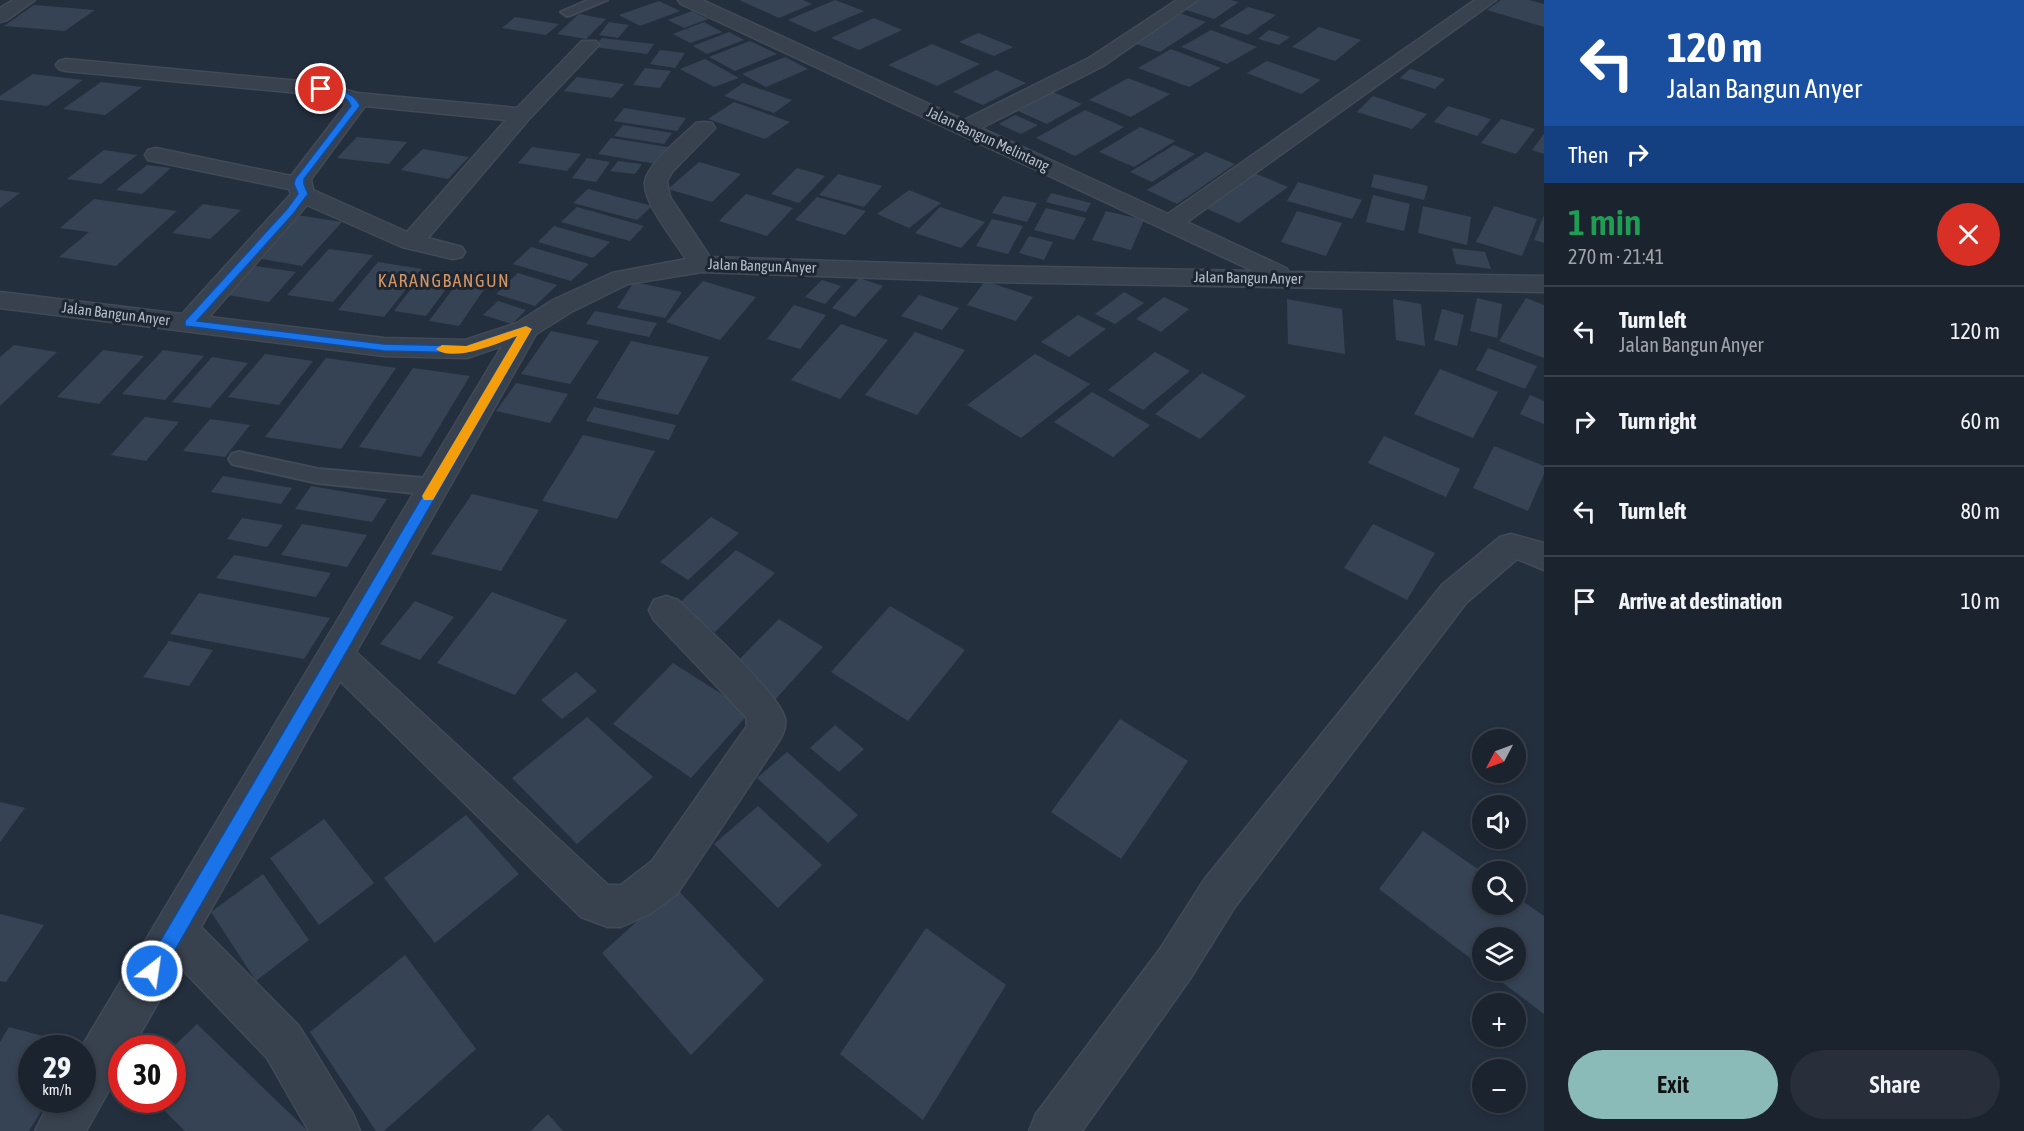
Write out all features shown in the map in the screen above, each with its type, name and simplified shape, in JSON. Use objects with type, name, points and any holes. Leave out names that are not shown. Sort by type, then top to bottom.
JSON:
[{"type":"street","points":[[0,16],[26,0]]},
{"type":"street","points":[[965,128],[1096,62],[1189,0]]},
{"type":"street","points":[[1170,223],[1487,0]]},
{"type":"street","name":"Jalan Bangun Melintang","points":[[692,1],[1289,278]]},
{"type":"street","points":[[411,242],[522,115],[589,45]]},
{"type":"street","points":[[66,65],[321,89],[353,99],[522,115]]},
{"type":"street","points":[[189,323],[290,211],[301,189],[300,179],[355,106],[353,99]]},
{"type":"street","points":[[702,264],[658,197],[656,181],[662,169],[704,128]]},
{"type":"street","points":[[156,155],[301,189],[374,228],[411,242],[453,252]]},
{"type":"street","name":"Jalan Bangun Anyer","points":[[0,300],[384,347],[466,350],[526,329],[562,306],[621,278],[702,264],[990,274],[1544,284]]},
{"type":"street","points":[[96,1067],[526,329]]},
{"type":"street","points":[[1053,1131],[1174,964],[1219,894],[1454,594],[1510,546],[1527,549],[1544,558]]},
{"type":"street","points":[[336,656],[596,903],[616,907],[638,898],[667,875],[766,730],[765,718],[759,706],[666,610]]},
{"type":"street","points":[[175,932],[283,1042],[336,1131]]},
{"type":"street","points":[[59,1131],[69,1113]]},
{"type":"lane","points":[[567,12],[601,0]]},
{"type":"lane","points":[[239,459],[318,476],[434,487]]},
{"type":"building","points":[[739,0],[803,0],[812,4],[779,18]]},
{"type":"building","points":[[835,0],[864,11],[815,32],[788,20]]},
{"type":"building","points":[[1198,0],[1239,2],[1214,19],[1183,9]]},
{"type":"building","points":[[1501,0],[1529,0],[1544,4],[1544,27],[1487,10]]},
{"type":"building","points":[[659,1],[680,11],[640,26],[619,15]]},
{"type":"building","points":[[34,5],[95,10],[65,31],[4,26]]},
{"type":"building","points":[[1248,7],[1276,15],[1248,35],[1219,26]]},
{"type":"building","points":[[692,11],[708,19],[684,28],[668,20]]},
{"type":"building","points":[[1179,13],[1206,22],[1160,52],[1133,43]]},
{"type":"building","points":[[579,14],[606,19],[586,39],[557,34]]},
{"type":"building","points":[[515,17],[559,24],[546,35],[502,28]]},
{"type":"building","points":[[874,18],[902,30],[859,50],[831,38]]},
{"type":"building","points":[[609,22],[629,25],[618,38],[599,35]]},
{"type":"building","points":[[704,22],[722,32],[690,43],[673,34]]},
{"type":"building","points":[[1319,27],[1361,40],[1335,61],[1292,47]]},
{"type":"building","points":[[1211,30],[1257,47],[1227,64],[1181,47]]},
{"type":"building","points":[[1269,30],[1290,37],[1279,45],[1258,39]]},
{"type":"building","points":[[729,32],[744,40],[707,54],[693,46]]},
{"type":"building","points":[[978,33],[1013,47],[994,56],[959,42]]},
{"type":"building","points":[[602,38],[654,44],[647,54],[594,47]]},
{"type":"building","points":[[750,41],[777,54],[735,71],[709,57]]},
{"type":"building","points":[[932,44],[980,64],[937,86],[888,65]]},
{"type":"building","points":[[1171,49],[1221,68],[1189,87],[1138,68]]},
{"type":"building","points":[[660,50],[685,53],[675,68],[650,64]]},
{"type":"building","points":[[785,57],[808,69],[766,87],[742,74]]},
{"type":"building","points":[[705,59],[739,78],[714,87],[680,69]]},
{"type":"building","points":[[1267,61],[1321,80],[1301,94],[1247,73]]},
{"type":"building","points":[[645,68],[671,71],[660,88],[633,85]]},
{"type":"building","points":[[1410,69],[1445,79],[1435,89],[1400,78]]},
{"type":"building","points":[[996,70],[1026,83],[983,105],[953,92]]},
{"type":"building","points":[[33,74],[83,80],[47,106],[0,100],[0,96]]},
{"type":"building","points":[[577,77],[624,84],[612,98],[564,91]]},
{"type":"building","points":[[1128,78],[1170,94],[1131,117],[1089,100]]},
{"type":"building","points":[[101,82],[142,87],[105,115],[63,109]]},
{"type":"building","points":[[743,83],[792,100],[774,113],[724,96]]},
{"type":"building","points":[[1053,92],[1082,104],[1047,124],[1018,111]]},
{"type":"building","points":[[1373,96],[1427,114],[1412,129],[1357,112]]},
{"type":"building","points":[[734,102],[790,122],[765,139],[708,119]]},
{"type":"building","points":[[1448,106],[1491,119],[1477,136],[1434,122]]},
{"type":"building","points":[[624,108],[686,118],[677,131],[614,121]]},
{"type":"building","points":[[1085,110],[1124,127],[1075,156],[1036,138]]},
{"type":"building","points":[[1015,115],[1038,125],[1021,134],[999,124]]},
{"type":"building","points":[[1501,119],[1535,129],[1516,154],[1481,143]]},
{"type":"building","points":[[623,125],[672,133],[664,144],[614,136]]},
{"type":"building","points":[[1140,127],[1175,141],[1134,167],[1099,152]]},
{"type":"building","points":[[1544,134],[1544,154],[1532,150]]},
{"type":"building","points":[[357,137],[407,142],[389,164],[337,158]]},
{"type":"building","points":[[611,138],[668,147],[656,164],[598,154]]},
{"type":"building","points":[[1174,145],[1195,154],[1152,182],[1130,172]]},
{"type":"building","points":[[532,147],[581,154],[567,171],[518,163]]},
{"type":"building","points":[[423,149],[469,157],[448,179],[401,170]]},
{"type":"building","points":[[104,150],[137,155],[101,184],[67,179]]},
{"type":"building","points":[[1206,152],[1235,164],[1177,204],[1147,190]]},
{"type":"building","points":[[587,158],[610,162],[596,182],[572,178]]},
{"type":"building","points":[[618,161],[642,164],[635,174],[610,171]]},
{"type":"building","points":[[699,162],[741,174],[712,202],[668,189]]},
{"type":"building","points":[[147,165],[171,168],[142,194],[116,190]]},
{"type":"building","points":[[797,168],[825,176],[799,203],[771,194]]},
{"type":"building","points":[[1252,172],[1288,187],[1239,223],[1203,207]]},
{"type":"building","points":[[838,174],[882,186],[864,207],[819,195]]},
{"type":"building","points":[[1374,174],[1428,186],[1424,200],[1371,187]]},
{"type":"building","points":[[1298,182],[1362,200],[1352,219],[1287,201]]},
{"type":"building","points":[[588,189],[652,206],[637,220],[573,203]]},
{"type":"building","points":[[0,190],[20,193],[0,208]]},
{"type":"building","points":[[909,190],[941,203],[909,228],[877,214]]},
{"type":"building","points":[[1051,193],[1091,203],[1086,212],[1046,202]]},
{"type":"building","points":[[746,194],[793,208],[767,236],[719,221]]},
{"type":"building","points":[[1373,195],[1410,204],[1404,231],[1366,222]]},
{"type":"building","points":[[1003,196],[1037,203],[1027,222],[992,213]]},
{"type":"building","points":[[817,197],[866,211],[845,235],[795,220]]},
{"type":"building","points":[[94,199],[177,211],[116,266],[59,257],[89,232],[60,228]]},
{"type":"building","points":[[203,204],[241,210],[210,239],[172,233]]},
{"type":"building","points":[[1423,206],[1471,217],[1467,245],[1418,233]]},
{"type":"building","points":[[1494,206],[1537,219],[1522,256],[1476,242]]},
{"type":"building","points":[[577,207],[644,226],[630,241],[561,222]]},
{"type":"building","points":[[940,207],[985,222],[961,248],[915,233]]},
{"type":"building","points":[[1046,208],[1086,218],[1074,240],[1034,230]]},
{"type":"building","points":[[1106,211],[1144,220],[1131,250],[1092,240]]},
{"type":"building","points":[[1297,211],[1342,223],[1326,256],[1281,242]]},
{"type":"building","points":[[297,215],[342,222],[302,266],[256,258]]},
{"type":"building","points":[[1544,215],[1544,243],[1534,240]]},
{"type":"building","points":[[992,219],[1023,226],[1008,254],[976,246]]},
{"type":"building","points":[[554,226],[610,242],[593,258],[538,242]]},
{"type":"building","points":[[1029,236],[1053,242],[1044,260],[1019,253]]},
{"type":"building","points":[[531,247],[589,264],[571,281],[513,264]]},
{"type":"building","points":[[1452,248],[1485,252],[1491,269],[1456,264]]},
{"type":"building","points":[[329,249],[373,255],[333,302],[287,295]]},
{"type":"building","points":[[378,262],[422,269],[384,317],[338,310]]},
{"type":"building","points":[[249,265],[296,272],[269,302],[221,294]]},
{"type":"building","points":[[466,271],[494,275],[459,326],[429,321]]},
{"type":"building","points":[[424,272],[455,277],[426,316],[394,311]]},
{"type":"building","points":[[518,273],[557,285],[535,306],[496,294]]},
{"type":"building","points":[[859,278],[883,286],[855,317],[832,308]]},
{"type":"building","points":[[822,280],[841,286],[825,304],[805,297]]},
{"type":"building","points":[[703,281],[756,297],[720,340],[666,322]]},
{"type":"building","points":[[985,281],[1033,297],[1016,321],[967,305]]},
{"type":"building","points":[[634,282],[682,292],[665,318],[617,308]]},
{"type":"building","points":[[1124,292],[1144,303],[1115,324],[1095,314]]},
{"type":"building","points":[[919,295],[959,308],[942,330],[901,316]]},
{"type":"building","points":[[1164,297],[1189,309],[1161,332],[1136,319]]},
{"type":"building","points":[[1477,298],[1502,304],[1497,338],[1470,331]]},
{"type":"building","points":[[1526,298],[1544,305],[1544,358],[1499,341]]},
{"type":"building","points":[[1287,299],[1342,309],[1345,354],[1288,344]]},
{"type":"building","points":[[1393,299],[1421,304],[1425,346],[1396,340]]},
{"type":"building","points":[[498,301],[526,310],[512,324],[483,315]]},
{"type":"building","points":[[794,305],[826,315],[800,349],[767,339]]},
{"type":"building","points":[[1442,309],[1464,315],[1457,346],[1434,340]]},
{"type":"building","points":[[595,311],[657,323],[649,337],[586,324]]},
{"type":"building","points":[[1078,315],[1106,329],[1069,357],[1041,342]]},
{"type":"building","points":[[841,324],[888,340],[840,399],[791,380]]},
{"type":"building","points":[[551,331],[599,341],[570,384],[521,374]]},
{"type":"building","points":[[915,332],[965,350],[917,415],[865,395]]},
{"type":"building","points":[[631,341],[709,357],[678,415],[596,398]]},
{"type":"building","points":[[14,345],[57,352],[0,406],[0,357]]},
{"type":"building","points":[[1488,348],[1537,366],[1525,389],[1476,370]]},
{"type":"building","points":[[103,350],[144,356],[99,404],[57,397]]},
{"type":"building","points":[[163,350],[204,356],[165,400],[122,394]]},
{"type":"building","points":[[1155,352],[1190,371],[1143,410],[1108,390]]},
{"type":"building","points":[[265,354],[313,361],[279,405],[228,397]]},
{"type":"building","points":[[1035,354],[1090,384],[1021,438],[967,405]]},
{"type":"building","points":[[212,357],[248,363],[210,408],[172,402]]},
{"type":"building","points":[[326,358],[396,368],[341,449],[265,437]]},
{"type":"building","points":[[413,368],[470,376],[421,457],[359,447]]},
{"type":"building","points":[[1440,369],[1498,392],[1473,438],[1414,414]]},
{"type":"building","points":[[1202,373],[1246,396],[1200,439],[1155,414]]},
{"type":"building","points":[[516,383],[568,394],[550,423],[496,411]]},
{"type":"building","points":[[1092,392],[1150,425],[1113,457],[1054,422]]},
{"type":"building","points":[[1530,395],[1544,401],[1544,424],[1520,414]]},
{"type":"building","points":[[594,407],[676,425],[669,440],[586,421]]},
{"type":"building","points":[[145,417],[179,422],[146,461],[111,455]]},
{"type":"building","points":[[210,419],[250,425],[225,457],[183,451]]},
{"type":"building","points":[[583,435],[655,451],[617,519],[542,501]]},
{"type":"building","points":[[1384,436],[1460,469],[1446,497],[1368,463]]},
{"type":"building","points":[[1494,446],[1544,466],[1544,474],[1528,511],[1473,488]]},
{"type":"building","points":[[223,476],[292,488],[281,504],[211,492]]},
{"type":"building","points":[[311,486],[387,499],[372,522],[295,509]]},
{"type":"building","points":[[472,494],[539,510],[501,571],[431,554]]},
{"type":"building","points":[[711,517],[739,533],[688,580],[660,562]]},
{"type":"building","points":[[242,518],[283,525],[267,547],[227,539]]},
{"type":"building","points":[[302,524],[367,535],[347,567],[281,555]]},
{"type":"building","points":[[1373,524],[1435,553],[1407,600],[1344,568]]},
{"type":"building","points":[[736,550],[775,573],[715,632],[676,606]]},
{"type":"building","points":[[234,555],[331,573],[316,597],[216,578]]},
{"type":"building","points":[[492,592],[567,620],[515,695],[437,663]]},
{"type":"building","points":[[199,593],[330,618],[304,659],[170,634]]},
{"type":"building","points":[[415,601],[454,617],[420,660],[380,644]]},
{"type":"building","points":[[890,606],[965,650],[908,721],[831,672]]},
{"type":"building","points":[[779,619],[823,647],[772,703],[727,672]]},
{"type":"building","points":[[169,641],[213,650],[189,686],[143,677]]},
{"type":"building","points":[[673,663],[750,712],[691,778],[613,724]]},
{"type":"building","points":[[576,672],[597,691],[562,719],[541,700]]},
{"type":"building","points":[[587,717],[653,777],[577,844],[512,778]]},
{"type":"building","points":[[1120,719],[1188,761],[1121,859],[1051,812]]},
{"type":"building","points":[[835,725],[864,749],[839,772],[810,748]]},
{"type":"building","points":[[787,752],[858,815],[828,843],[757,778]]},
{"type":"building","points":[[0,802],[25,808],[0,842]]},
{"type":"building","points":[[758,806],[822,865],[778,908],[714,844]]},
{"type":"building","points":[[466,815],[519,874],[435,943],[384,878]]},
{"type":"building","points":[[324,819],[374,883],[319,925],[270,858]]},
{"type":"building","points":[[1423,831],[1472,865],[1472,915],[1526,915],[1526,904],[1544,916],[1544,1014],[1526,1000],[1526,993],[1516,993],[1500,981],[1526,981],[1526,927],[1472,927],[1472,959],[1379,889]]},
{"type":"building","points":[[263,874],[309,940],[256,981],[211,912]]},
{"type":"building","points":[[675,887],[764,980],[691,1055],[602,953]]},
{"type":"building","points":[[0,914],[44,925],[6,982],[0,981]]},
{"type":"building","points":[[926,928],[1006,985],[923,1120],[840,1054]]},
{"type":"building","points":[[405,955],[476,1049],[384,1131],[376,1131],[310,1032]]},
{"type":"building","points":[[197,1024],[308,1131],[185,1131],[167,1113],[186,1113],[186,1035]]},
{"type":"building","points":[[9,1027],[39,1035],[18,1035],[18,1113],[40,1113],[29,1131],[0,1131],[0,1042]]},
{"type":"building","points":[[548,1114],[563,1131],[531,1131]]},
{"type":"slow traffic","points":[[429,496],[526,329],[466,350],[442,349]]},
{"type":"district","name":"KARANGBANGUN","points":[[444,281]]},
{"type":"route","points":[[152,971],[526,329],[466,350],[384,347],[189,323],[290,211],[303,194],[299,184],[300,179],[355,106],[353,99],[321,89]]}]
